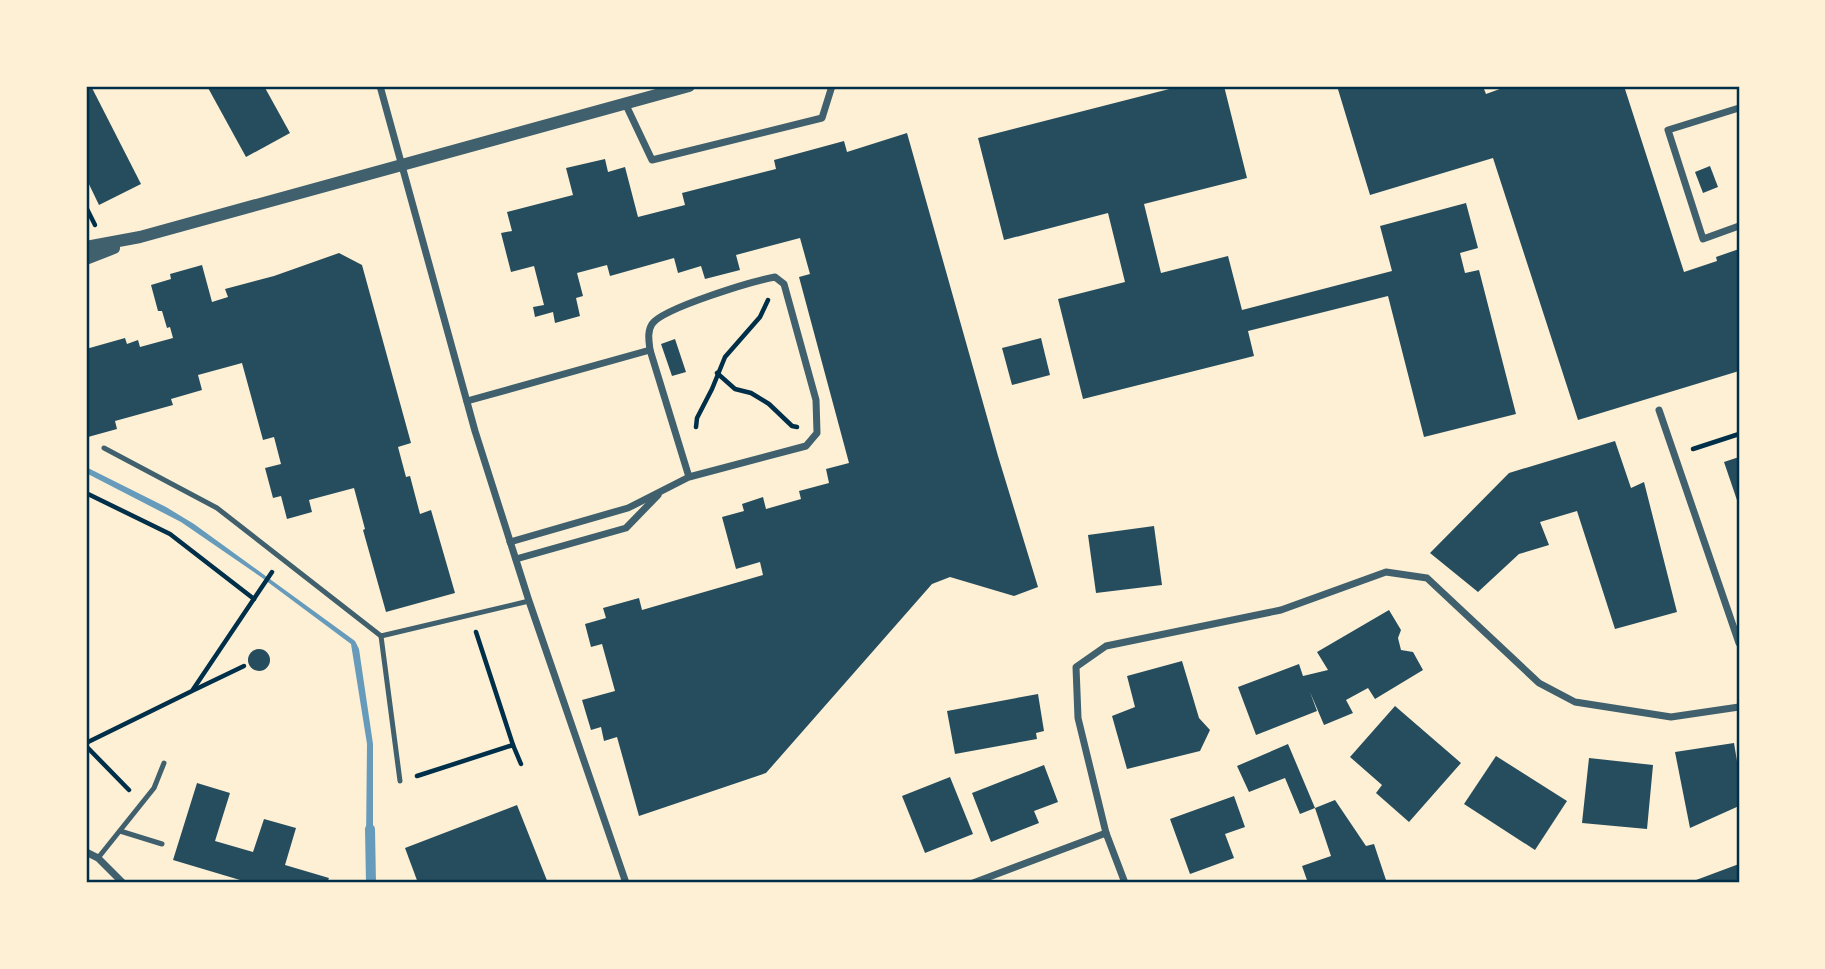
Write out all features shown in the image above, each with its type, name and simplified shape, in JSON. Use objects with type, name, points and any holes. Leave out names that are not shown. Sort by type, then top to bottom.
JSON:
[{"type":"street","points":[[380,86],[467,401],[510,542],[626,883]]},
{"type":"street","points":[[86,247],[140,237],[625,103],[665,89],[689,86]]},
{"type":"street","points":[[625,103],[652,160],[822,118],[832,86]]},
{"type":"street","points":[[1739,108],[1668,130],[1703,239],[1739,226]]},
{"type":"street","points":[[86,259],[140,237]]},
{"type":"street","points":[[510,542],[607,515],[689,477],[806,446],[817,433],[816,400],[784,284],[775,277],[761,279],[665,314],[653,323],[648,334],[650,350],[689,477]]},
{"type":"street","points":[[467,401],[650,350]]},
{"type":"street","points":[[1658,410],[1739,643]]},
{"type":"street","points":[[516,559],[625,528],[664,490]]},
{"type":"street","points":[[1125,883],[1106,832],[1078,718],[1076,667],[1106,646],[1281,610],[1386,572],[1427,578],[1539,683],[1575,702],[1671,717],[1739,707]]},
{"type":"street","points":[[973,883],[1106,832]]},
{"type":"street","points":[[86,852],[98,858],[123,883]]},
{"type":"lane","points":[[104,448],[216,508],[381,636],[400,781]]},
{"type":"lane","points":[[381,636],[529,601]]},
{"type":"lane","points":[[98,858],[154,788],[164,763]]},
{"type":"lane","points":[[120,831],[162,844]]},
{"type":"path","points":[[86,207],[95,226]]},
{"type":"path","points":[[694,438],[697,418],[724,357],[760,317],[775,277]]},
{"type":"path","points":[[717,373],[735,389],[751,393],[769,404],[792,426],[800,427],[806,446]]},
{"type":"path","points":[[1675,455],[1738,434]]},
{"type":"path","points":[[86,493],[170,534],[254,600]]},
{"type":"path","points":[[192,691],[282,559]]},
{"type":"path","points":[[470,615],[521,764]]},
{"type":"path","points":[[132,793],[86,744],[244,666]]},
{"type":"path","points":[[400,781],[513,745]]},
{"type":"water","points":[[86,467],[194,524],[355,641],[359,649],[373,744],[373,841],[366,842],[367,744],[351,644],[181,522],[86,473]]},
{"type":"building","points":[[86,86],[91,86],[141,184],[99,205],[86,178]]},
{"type":"building","points":[[207,86],[264,86],[290,133],[246,157]]},
{"type":"building","points":[[1181,86],[1224,86],[1247,178],[1144,204],[1161,273],[1228,256],[1242,310],[1392,271],[1380,226],[1466,203],[1478,248],[1460,253],[1465,273],[1479,270],[1516,414],[1424,437],[1388,296],[1248,331],[1254,356],[1083,399],[1058,299],[1125,282],[1108,213],[1004,240],[978,138]]},
{"type":"building","points":[[1337,86],[1493,86],[1484,89],[1486,94],[1508,86],[1624,86],[1684,272],[1717,261],[1716,257],[1739,249],[1739,371],[1578,420],[1493,158],[1370,195]]},
{"type":"building","points":[[907,133],[998,456],[1038,587],[1014,596],[950,577],[932,584],[766,773],[639,816],[617,737],[604,741],[601,727],[591,730],[582,700],[615,691],[602,644],[591,647],[585,624],[606,618],[603,608],[639,598],[642,610],[763,575],[760,562],[736,569],[722,517],[744,511],[742,504],[763,497],[766,509],[801,499],[799,491],[829,483],[826,469],[849,463],[799,277],[810,274],[800,238],[736,255],[740,270],[705,279],[701,266],[678,273],[674,258],[610,276],[607,265],[577,273],[583,296],[576,298],[580,316],[555,323],[553,312],[535,317],[533,307],[544,305],[534,266],[511,272],[501,233],[512,231],[507,212],[573,195],[566,168],[605,159],[608,172],[625,167],[638,217],[685,205],[682,193],[776,169],[774,160],[844,141],[847,152]]},
{"type":"building","points":[[1710,166],[1718,187],[1703,193],[1695,172]]},
{"type":"building","points":[[339,253],[362,265],[411,443],[398,447],[406,477],[410,476],[420,514],[431,510],[455,593],[386,612],[354,488],[309,500],[312,512],[287,519],[281,496],[273,498],[265,468],[281,464],[274,437],[263,440],[242,363],[198,375],[202,390],[171,399],[173,405],[115,421],[117,429],[88,437],[86,427],[86,349],[125,338],[127,344],[138,340],[140,347],[173,338],[162,311],[158,311],[151,285],[171,279],[170,274],[202,265],[212,302],[228,297],[225,289],[274,276]]},
{"type":"building","points":[[1041,338],[1050,375],[1012,385],[1002,348]]},
{"type":"building","points":[[675,339],[686,372],[672,376],[661,344]]},
{"type":"building","points":[[1615,441],[1631,488],[1644,482],[1677,612],[1615,629],[1577,511],[1540,522],[1549,545],[1519,554],[1478,592],[1430,553],[1509,473]]},
{"type":"building","points":[[1739,457],[1739,506],[1724,462]]},
{"type":"building","points":[[1154,526],[1162,585],[1096,593],[1088,535]]},
{"type":"building","points":[[1389,610],[1401,630],[1398,638],[1401,650],[1413,652],[1423,670],[1375,699],[1368,688],[1346,700],[1353,713],[1324,725],[1310,692],[1317,711],[1256,735],[1238,687],[1299,664],[1303,676],[1328,670],[1317,652]]},
{"type":"building","points":[[259,649],[269,656],[270,660],[263,670],[259,671],[249,664],[248,660],[255,650]]},
{"type":"building","points":[[1182,661],[1199,718],[1210,730],[1200,751],[1127,769],[1112,716],[1135,707],[1127,676]]},
{"type":"building","points":[[1038,694],[1044,731],[1036,733],[1037,739],[955,754],[947,711]]},
{"type":"building","points":[[1395,706],[1461,763],[1409,822],[1376,793],[1382,785],[1350,757]]},
{"type":"building","points":[[1734,743],[1739,773],[1739,806],[1690,828],[1675,752]]},
{"type":"building","points":[[1288,744],[1315,808],[1300,814],[1285,778],[1249,792],[1237,766]]},
{"type":"building","points":[[1496,756],[1567,801],[1535,850],[1464,804]]},
{"type":"building","points":[[1589,758],[1653,765],[1647,829],[1582,823]]},
{"type":"building","points":[[1044,765],[1058,802],[1034,811],[1039,823],[991,842],[972,793]]},
{"type":"building","points":[[950,777],[973,834],[925,853],[902,796]]},
{"type":"building","points":[[197,783],[230,793],[215,841],[253,852],[264,819],[296,828],[285,865],[329,878],[327,883],[250,883],[173,860]]},
{"type":"building","points":[[1234,796],[1245,827],[1225,834],[1234,858],[1190,874],[1170,819]]},
{"type":"building","points":[[1335,800],[1366,846],[1374,844],[1387,883],[1308,883],[1302,866],[1331,856],[1315,808]]},
{"type":"building","points":[[517,805],[548,883],[418,883],[405,848]]},
{"type":"building","points":[[1739,864],[1739,883],[1688,883]]},
{"type":"waterway","points":[[370,829],[371,883]]}]
